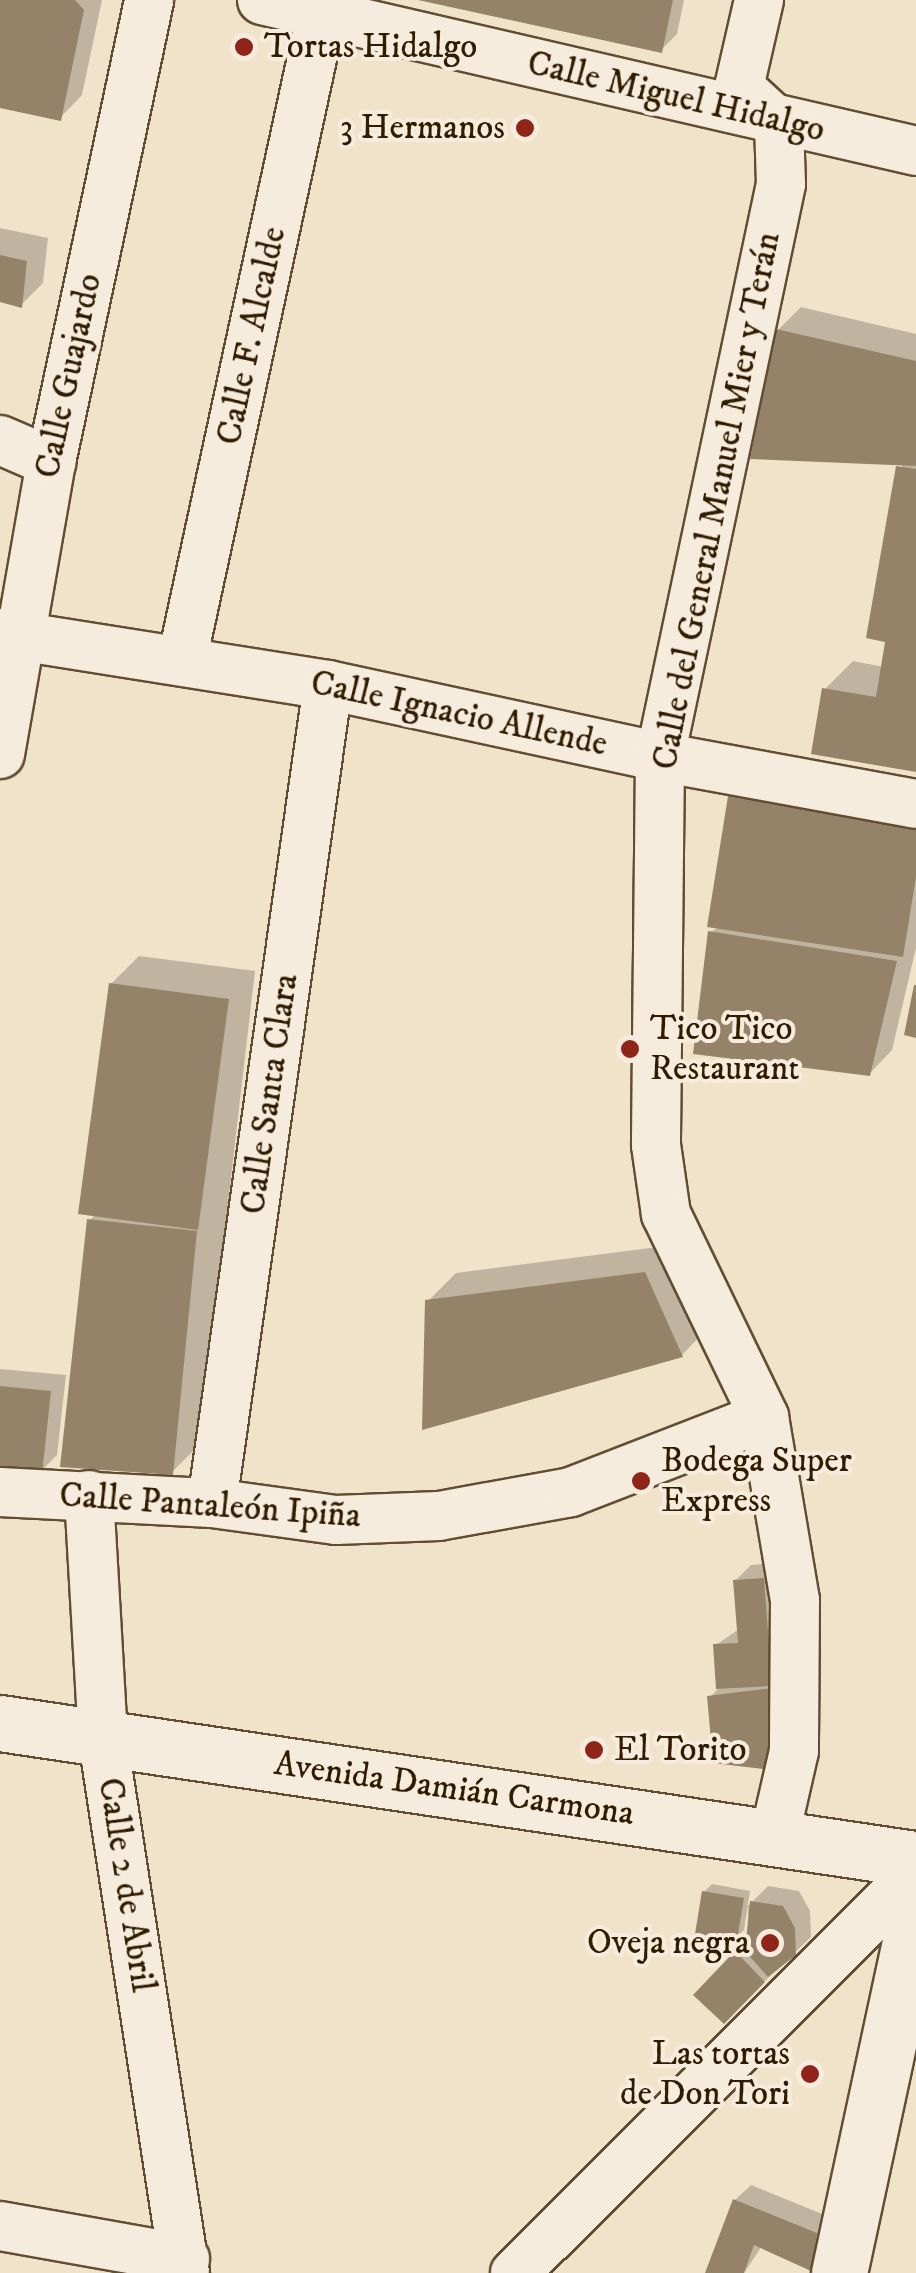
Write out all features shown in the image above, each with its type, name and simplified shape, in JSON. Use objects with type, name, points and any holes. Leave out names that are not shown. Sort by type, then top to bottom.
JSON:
[{"type":"main road","name":"Avenida Damián Carmona","points":[[0,1724],[775,1834],[913,1878]]},
{"type":"main road","points":[[838,2273],[913,1878]]},
{"type":"street","name":"Calle Guajardo","points":[[0,754],[9,633],[51,462],[149,0]]},
{"type":"street","name":"Calle Miguel Hidalgo","points":[[262,0],[779,124],[916,151]]},
{"type":"street","points":[[759,0],[739,87],[779,124]]},
{"type":"street","name":"Calle F. Alcalde","points":[[182,660],[322,12]]},
{"type":"street","name":"Calle del General Manuel Mier y Terán","points":[[775,1834],[794,1751],[795,1600],[764,1416],[666,1214],[656,1145],[660,758],[780,184],[779,124]]},
{"type":"street","points":[[0,440],[51,462]]},
{"type":"street","name":"Calle Ignacio Allende","points":[[9,633],[328,684],[660,758],[916,804]]},
{"type":"street","name":"Calle Santa Clara","points":[[212,1503],[328,684]]},
{"type":"street","name":"Calle Pantaleón Ipiña","points":[[0,1492],[212,1503],[336,1520],[439,1516],[571,1492],[764,1416]]},
{"type":"street","name":"Calle 2 de Abril","points":[[89,1495],[103,1740],[185,2266]]},
{"type":"street","points":[[515,2273],[913,1878]]},
{"type":"street","points":[[0,2226],[185,2266]]},
{"type":"building","points":[[0,0],[75,0],[84,10],[61,121],[0,108]]},
{"type":"building","points":[[418,0],[673,0],[662,53]]},
{"type":"building","points":[[0,255],[27,261],[22,308],[0,302]]},
{"type":"building","points":[[776,329],[916,361],[916,466],[750,459]]},
{"type":"building","points":[[896,466],[916,469],[916,772],[811,754],[822,688],[876,697],[885,642],[866,638]]},
{"type":"building","points":[[729,790],[916,819],[916,877],[903,957],[707,927]]},
{"type":"building","points":[[708,931],[897,961],[870,1076],[693,1054]]},
{"type":"building","points":[[109,983],[229,999],[198,1230],[78,1214]]},
{"type":"building","points":[[916,985],[916,1038],[904,1035]]},
{"type":"building","points":[[87,1219],[197,1231],[173,1475],[60,1467]]},
{"type":"building","points":[[645,1272],[683,1357],[422,1430],[425,1300]]},
{"type":"building","points":[[0,1386],[51,1391],[42,1474],[0,1470]]},
{"type":"building","points":[[764,1578],[772,1686],[716,1689],[713,1644],[738,1643],[733,1580]]},
{"type":"building","points":[[773,1688],[781,1754],[763,1769],[713,1763],[707,1696]]},
{"type":"building","points":[[702,1891],[744,1898],[737,1941],[695,1934]]},
{"type":"building","name":"Oveja negra","points":[[750,1901],[783,1906],[795,1928],[796,1955],[768,1977],[745,1951]]},
{"type":"building","points":[[735,1951],[765,1982],[724,2024],[693,1995]]},
{"type":"building","points":[[733,2199],[817,2233],[811,2271],[754,2245],[744,2273],[705,2273]]},
{"type":"place","name":"Tortas Hidalgo","points":[[244,47]]},
{"type":"place","name":"3 Hermanos","points":[[525,128]]},
{"type":"place","name":"Tico Tico Restaurant","points":[[630,1049]]},
{"type":"place","name":"Bodega Super Express","points":[[641,1481]]},
{"type":"place","name":"El Torito","points":[[594,1750]]},
{"type":"place","name":"Oveja negra","points":[[770,1943]]},
{"type":"place","name":"Las tortas de Don Tori","points":[[810,2074]]}]
